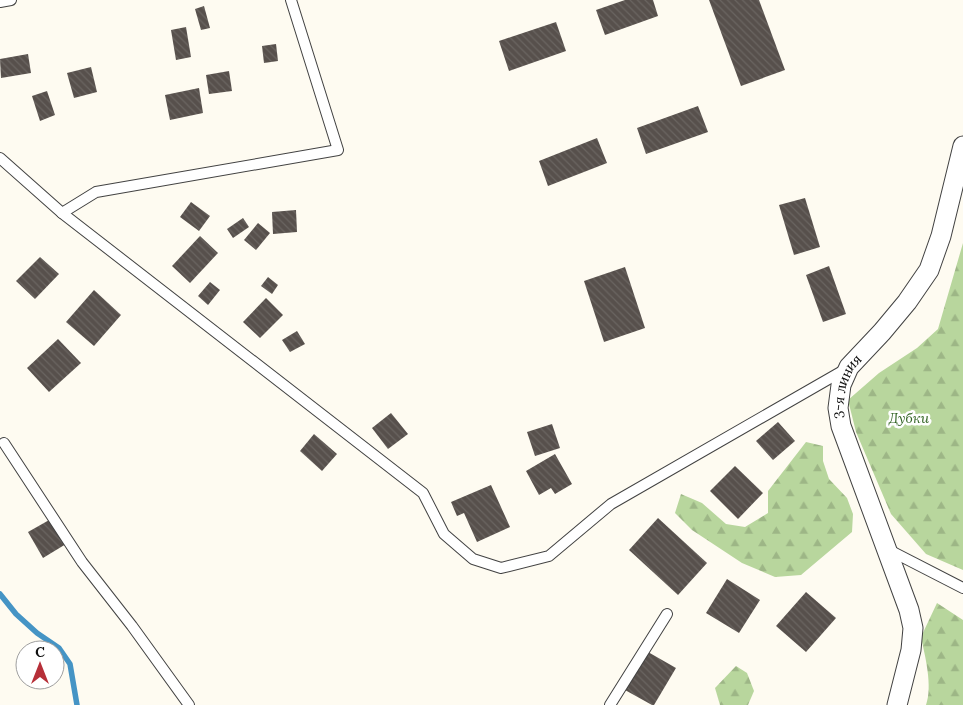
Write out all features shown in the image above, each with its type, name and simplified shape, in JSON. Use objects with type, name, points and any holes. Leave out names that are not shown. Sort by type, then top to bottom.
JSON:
[{"type":"street","name":"3-я линия","points":[[897,705],[910,650],[913,628],[909,610],[841,426],[838,408],[841,385],[849,367],[907,302],[929,270],[941,236],[963,146]]},
{"type":"lane","points":[[0,2],[11,0]]},
{"type":"lane","points":[[62,213],[96,192],[338,150],[291,0]]},
{"type":"lane","points":[[0,158],[62,213],[422,493],[444,534],[473,559],[501,568],[549,556],[611,504],[849,367]]},
{"type":"lane","points":[[4,443],[82,562],[132,626],[188,705]]},
{"type":"lane","points":[[887,549],[962,586]]},
{"type":"lane","points":[[610,705],[667,614]]},
{"type":"green space","name":"Дубки","points":[[963,243],[963,570],[926,554],[891,514],[856,432],[848,400],[879,373],[917,348],[938,329]]},
{"type":"green space","points":[[806,442],[823,446],[823,461],[829,479],[847,498],[853,514],[852,532],[801,575],[775,577],[742,563],[692,530],[675,513],[681,494],[702,503],[726,524],[745,527],[768,513],[768,491]]},
{"type":"green space","points":[[937,603],[963,620],[963,705],[926,705],[929,680],[921,637]]},
{"type":"green space","points":[[736,666],[747,673],[754,691],[748,705],[720,705],[715,688]]},
{"type":"building","points":[[625,0],[653,0],[658,16],[605,35],[596,10]]},
{"type":"building","points":[[709,0],[759,0],[785,70],[741,86]]},
{"type":"building","points":[[204,6],[210,28],[201,30],[195,9]]},
{"type":"building","points":[[556,22],[566,51],[509,71],[499,41]]},
{"type":"building","points":[[186,27],[191,57],[176,60],[171,30]]},
{"type":"building","points":[[276,44],[278,61],[264,63],[262,46]]},
{"type":"building","points":[[28,54],[31,73],[1,78],[0,59]]},
{"type":"building","points":[[91,67],[97,92],[74,98],[67,73]]},
{"type":"building","points":[[229,71],[232,91],[209,94],[206,75]]},
{"type":"building","points":[[199,88],[203,113],[170,120],[165,95]]},
{"type":"building","points":[[47,91],[55,115],[40,121],[32,96]]},
{"type":"building","points":[[698,106],[708,132],[646,154],[637,128]]},
{"type":"building","points":[[597,138],[607,163],[548,186],[539,161]]},
{"type":"building","points":[[805,198],[820,247],[794,255],[779,205]]},
{"type":"building","points":[[191,202],[210,216],[199,231],[180,217]]},
{"type":"building","points":[[296,210],[297,232],[273,234],[272,212]]},
{"type":"building","points":[[243,218],[249,227],[233,238],[227,229]]},
{"type":"building","points":[[258,223],[270,233],[256,250],[244,240]]},
{"type":"building","points":[[200,236],[218,253],[190,283],[172,266]]},
{"type":"building","points":[[40,257],[59,274],[35,299],[16,281]]},
{"type":"building","points":[[829,266],[846,314],[823,322],[806,275]]},
{"type":"building","points":[[625,267],[645,328],[604,342],[584,281]]},
{"type":"building","points":[[268,277],[278,285],[272,294],[261,286]]},
{"type":"building","points":[[210,282],[220,290],[208,305],[198,296]]},
{"type":"building","points":[[94,290],[121,315],[94,346],[66,322]]},
{"type":"building","points":[[266,298],[283,315],[260,338],[243,322]]},
{"type":"building","points":[[297,331],[305,344],[290,352],[282,340]]},
{"type":"building","points":[[58,339],[81,363],[49,392],[27,368]]},
{"type":"building","points":[[391,413],[408,434],[388,449],[372,428]]},
{"type":"building","points":[[778,422],[795,441],[773,460],[756,441]]},
{"type":"building","points":[[552,424],[560,448],[535,456],[527,432]]},
{"type":"building","points":[[314,434],[337,454],[322,471],[300,451]]},
{"type":"building","points":[[555,454],[572,484],[555,494],[551,488],[539,495],[526,471]]},
{"type":"building","points":[[735,466],[763,493],[738,519],[710,491]]},
{"type":"building","points":[[491,485],[510,527],[477,542],[464,513],[457,516],[451,502]]},
{"type":"building","points":[[658,518],[707,563],[678,595],[629,550]]},
{"type":"building","points":[[51,519],[66,544],[43,558],[28,532]]},
{"type":"building","points":[[727,579],[760,600],[739,633],[706,613]]},
{"type":"building","points":[[806,592],[836,618],[806,652],[776,626]]},
{"type":"building","points":[[648,652],[676,668],[654,705],[625,690]]},
{"type":"waterway","points":[[0,594],[16,614],[37,633],[59,648],[70,664],[77,705]]}]
